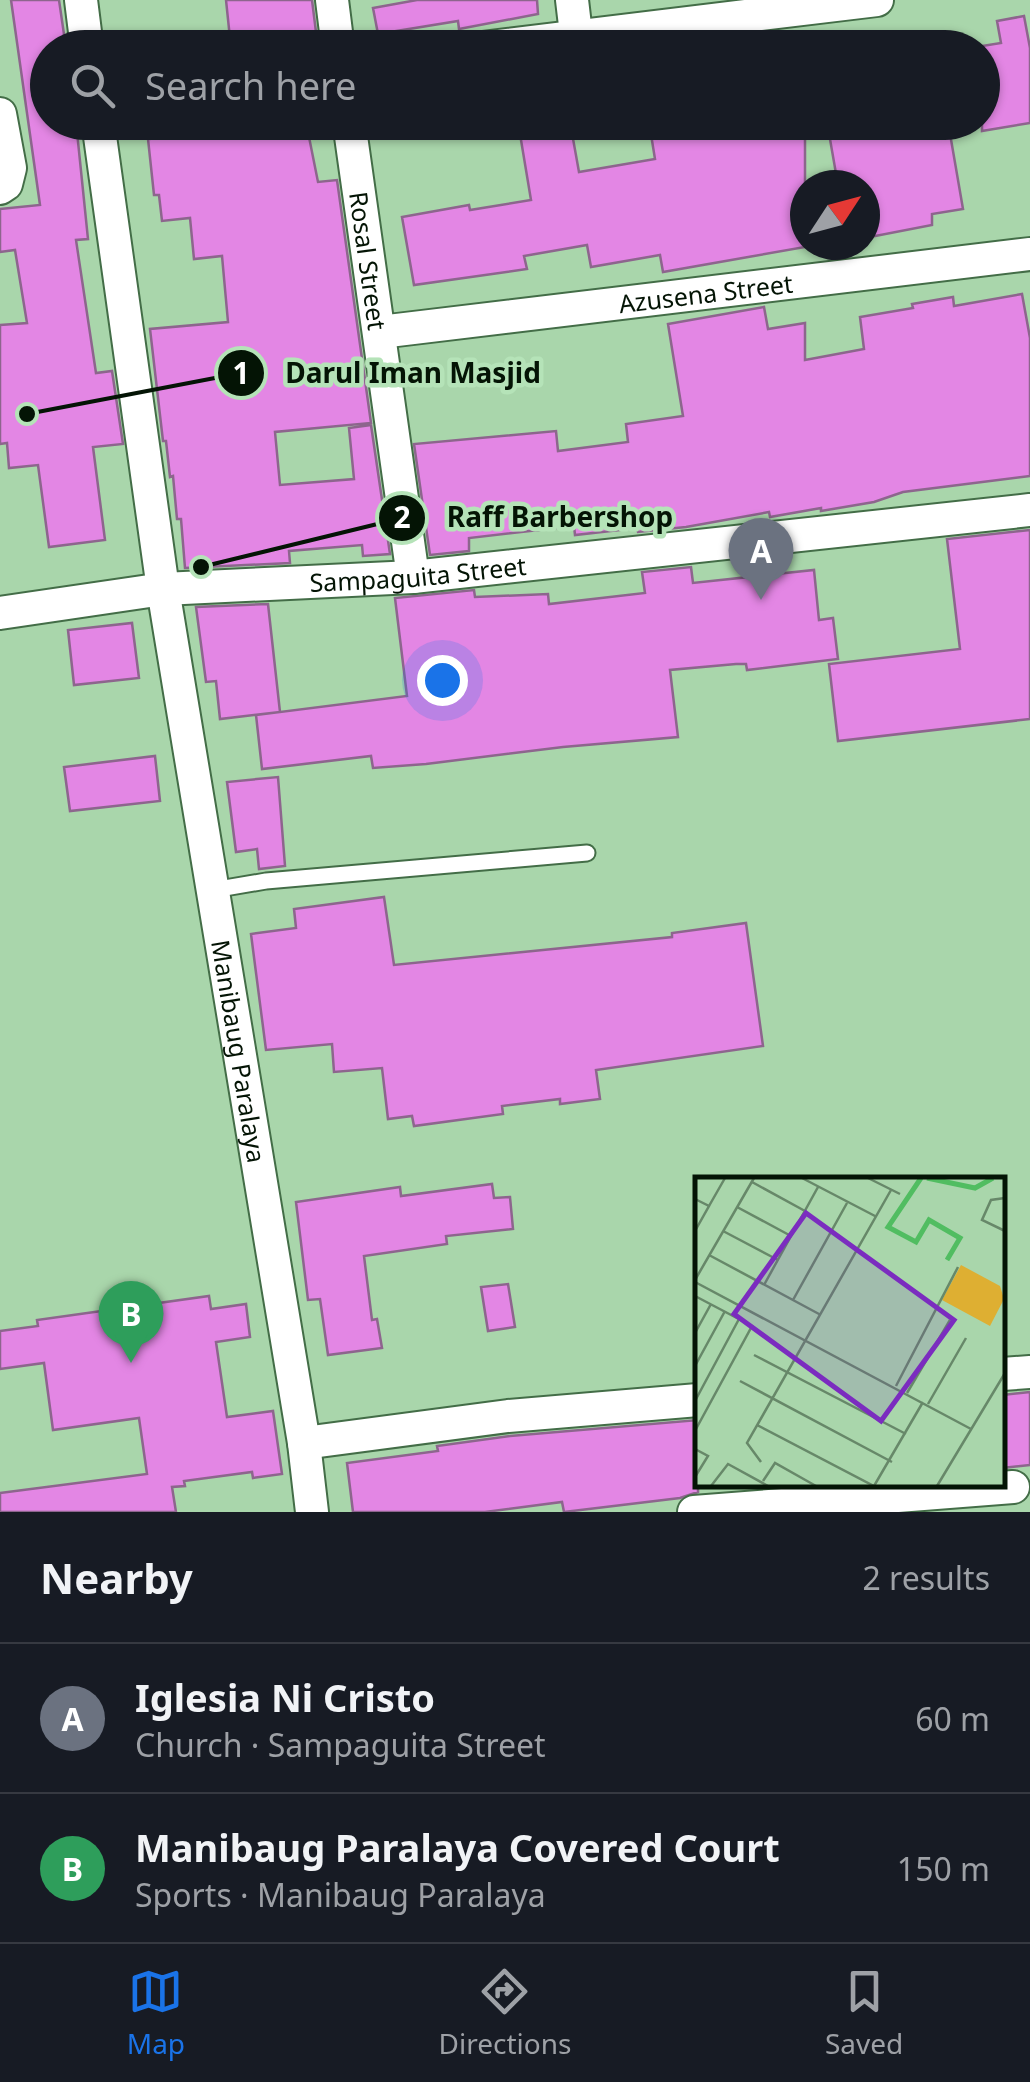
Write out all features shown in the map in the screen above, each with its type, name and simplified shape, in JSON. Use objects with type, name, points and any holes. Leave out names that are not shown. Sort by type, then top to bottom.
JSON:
[{"type":"street","points":[[80,0],[84,30]]},
{"type":"street","points":[[332,0],[336,30]]},
{"type":"street","points":[[572,0],[576,30]]},
{"type":"street","points":[[607,30],[802,5],[877,0]]},
{"type":"street","points":[[0,114],[10,168],[6,184],[0,188]]},
{"type":"street","name":"Manibaug Paralaya","points":[[100,140],[163,590],[304,1443],[312,1512]]},
{"type":"street","name":"Rosal Street","points":[[352,140],[412,578]]},
{"type":"street","name":"Azusena Street","points":[[380,332],[1030,254]]},
{"type":"street","name":"Sampaguita Street","points":[[0,613],[163,590],[412,578],[1030,510]]},
{"type":"street","points":[[1005,1374],[1030,1372]]},
{"type":"street","points":[[304,1443],[508,1416],[695,1400]]},
{"type":"street","points":[[694,1512],[1013,1487]]},
{"type":"lane","points":[[213,890],[266,881],[588,853]]},
{"type":"building","points":[[11,0],[59,0],[63,30],[30,30],[30,134]]},
{"type":"building","points":[[226,0],[312,0],[316,30],[229,30]]},
{"type":"building","points":[[417,0],[537,0],[538,14],[459,29],[458,21],[377,30],[373,8]]},
{"type":"building","points":[[1024,16],[1030,48],[1030,123],[1000,128],[1001,43],[997,21]]},
{"type":"building","points":[[31,140],[78,140],[88,239],[76,240],[96,373],[112,371],[123,444],[93,447],[105,540],[49,547],[38,465],[9,468],[7,443],[0,444],[0,325],[27,323],[15,250],[0,252],[0,209],[40,205]]},
{"type":"building","points":[[148,140],[310,140],[318,182],[337,180],[371,423],[275,432],[280,485],[354,479],[349,428],[371,425],[390,554],[363,556],[362,545],[289,551],[290,563],[185,568],[181,519],[177,519],[173,476],[170,477],[163,441],[150,329],[228,322],[222,256],[194,259],[190,218],[162,221],[159,195],[154,195]]},
{"type":"building","points":[[521,140],[573,140],[579,172],[655,159],[652,140],[805,140],[805,170],[790,170],[790,250],[663,272],[660,255],[591,267],[587,245],[524,256],[527,269],[414,285],[402,217],[469,205],[470,210],[531,200]]},
{"type":"building","points":[[830,140],[951,140],[963,209],[932,214],[932,225],[880,235],[880,170],[835,170]]},
{"type":"building","points":[[1022,294],[1030,338],[1030,476],[903,492],[874,502],[821,511],[770,517],[769,512],[686,527],[575,535],[574,526],[469,538],[469,551],[430,555],[414,444],[556,431],[558,451],[628,442],[626,424],[683,416],[668,324],[764,307],[768,329],[805,323],[805,360],[864,349],[860,317],[953,297],[954,306]]},
{"type":"building","points":[[1030,530],[1030,719],[838,741],[829,664],[960,649],[947,539]]},
{"type":"building","points":[[691,567],[693,583],[814,570],[819,620],[833,618],[838,659],[747,670],[746,664],[736,664],[670,670],[678,737],[426,764],[373,768],[371,756],[262,769],[256,715],[407,696],[395,598],[474,590],[475,597],[548,594],[549,604],[645,593],[642,572]]},
{"type":"building","points":[[268,604],[280,712],[220,719],[216,681],[206,682],[196,607]]},
{"type":"building","points":[[132,623],[139,678],[74,685],[68,630]]},
{"type":"building","points":[[155,756],[160,801],[70,811],[64,767]]},
{"type":"building","points":[[278,777],[285,866],[259,869],[257,849],[236,852],[227,782]]},
{"type":"building","points":[[384,897],[394,965],[672,937],[672,933],[746,923],[763,1046],[596,1070],[600,1099],[502,1106],[503,1114],[414,1126],[412,1116],[388,1119],[382,1068],[334,1072],[332,1044],[266,1050],[251,934],[296,928],[294,909]]},
{"type":"building","points":[[492,1184],[494,1198],[510,1197],[513,1229],[446,1236],[447,1244],[364,1256],[372,1320],[377,1319],[382,1348],[328,1355],[320,1299],[308,1300],[296,1202],[400,1187],[401,1196]]},
{"type":"building","points":[[508,1284],[515,1327],[488,1331],[481,1287]]},
{"type":"building","points":[[209,1296],[211,1309],[246,1304],[250,1337],[216,1342],[227,1417],[273,1411],[282,1474],[253,1478],[252,1472],[184,1481],[185,1486],[172,1487],[176,1512],[0,1512],[0,1493],[147,1474],[139,1418],[53,1430],[44,1363],[0,1369],[0,1331],[38,1326],[37,1320]]},
{"type":"building","points":[[1030,1392],[1030,1465],[1005,1468],[1005,1395]]},
{"type":"building","points":[[695,1420],[698,1492],[680,1498],[564,1512],[562,1502],[485,1512],[353,1512],[347,1463],[438,1451],[437,1446]]},
{"type":"place","name":"Darul Iman Masjid","points":[[27,414]]},
{"type":"place","name":"Raff Barbershop","points":[[201,567]]},
{"type":"place","name":"Iglesia Ni Cristo","points":[[761,600]]},
{"type":"place","name":"Manibaug Paralaya Covered Court","points":[[131,1363]]}]
